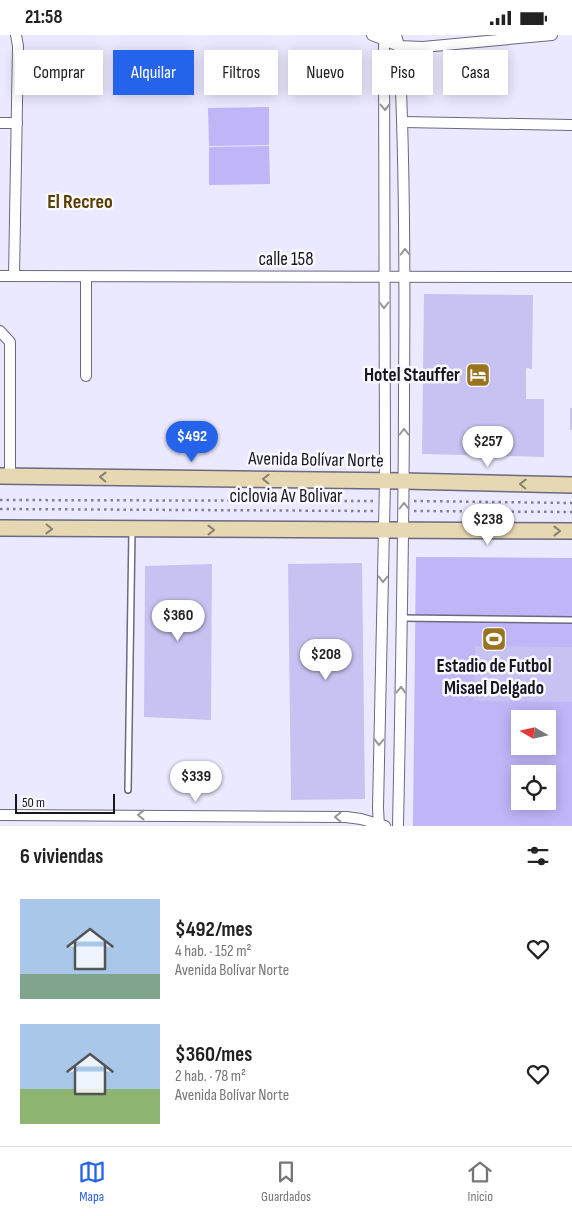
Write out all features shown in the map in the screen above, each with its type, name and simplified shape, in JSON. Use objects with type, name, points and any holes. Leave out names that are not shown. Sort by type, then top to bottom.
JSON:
[{"type":"main road","name":"Avenida Bolívar Norte","points":[[5,476],[572,485]]},
{"type":"main road","points":[[0,528],[572,531]]},
{"type":"street","points":[[14,276],[18,45],[16,35]]},
{"type":"street","points":[[372,35],[386,38],[399,46],[423,47],[552,35]]},
{"type":"street","points":[[396,35],[399,46],[404,143],[405,276],[404,531],[398,826]]},
{"type":"street","points":[[0,815],[346,817],[362,819],[382,825],[378,798],[385,481],[386,38]]},
{"type":"street","points":[[403,122],[572,125]]},
{"type":"street","points":[[0,123],[17,123]]},
{"type":"street","points":[[385,144],[404,143]]},
{"type":"street","name":"calle 158","points":[[0,276],[572,277]]},
{"type":"street","points":[[86,277],[86,376]]},
{"type":"street","points":[[0,331],[10,342],[5,476]]},
{"type":"lane","points":[[128,790],[132,530]]},
{"type":"lane","points":[[402,617],[572,620]]},
{"type":"path","name":"ciclovia Av Bolivar","points":[[0,500],[373,501]]},
{"type":"path","points":[[413,501],[572,503]]},
{"type":"path","name":"ciclovia Av Bolivar","points":[[0,509],[382,511]]},
{"type":"path","points":[[412,511],[572,512]]},
{"type":"shaded area","points":[[269,107],[269,145],[209,146],[208,108]]},
{"type":"shaded area","points":[[269,146],[270,184],[209,185],[209,147]]},
{"type":"shaded area","name":"Estadio de Futbol Misael Delgado","points":[[416,557],[572,558],[572,826],[413,826]]},
{"type":"building","points":[[424,294],[533,295],[532,369],[526,368],[526,399],[544,399],[544,457],[422,454]]},
{"type":"building","points":[[570,408],[572,408],[572,430],[570,430]]},
{"type":"building","points":[[362,563],[365,799],[291,800],[288,564]]},
{"type":"building","points":[[212,564],[211,720],[144,717],[145,566]]},
{"type":"building","points":[[475,646],[572,647],[572,702],[474,701]]},
{"type":"place","name":"Hotel Stauffer","points":[[478,375]]},
{"type":"place","name":"Estadio de Futbol Misael Delgado","points":[[494,639]]},
{"type":"district","name":"El Recreo","points":[[80,202]]}]
